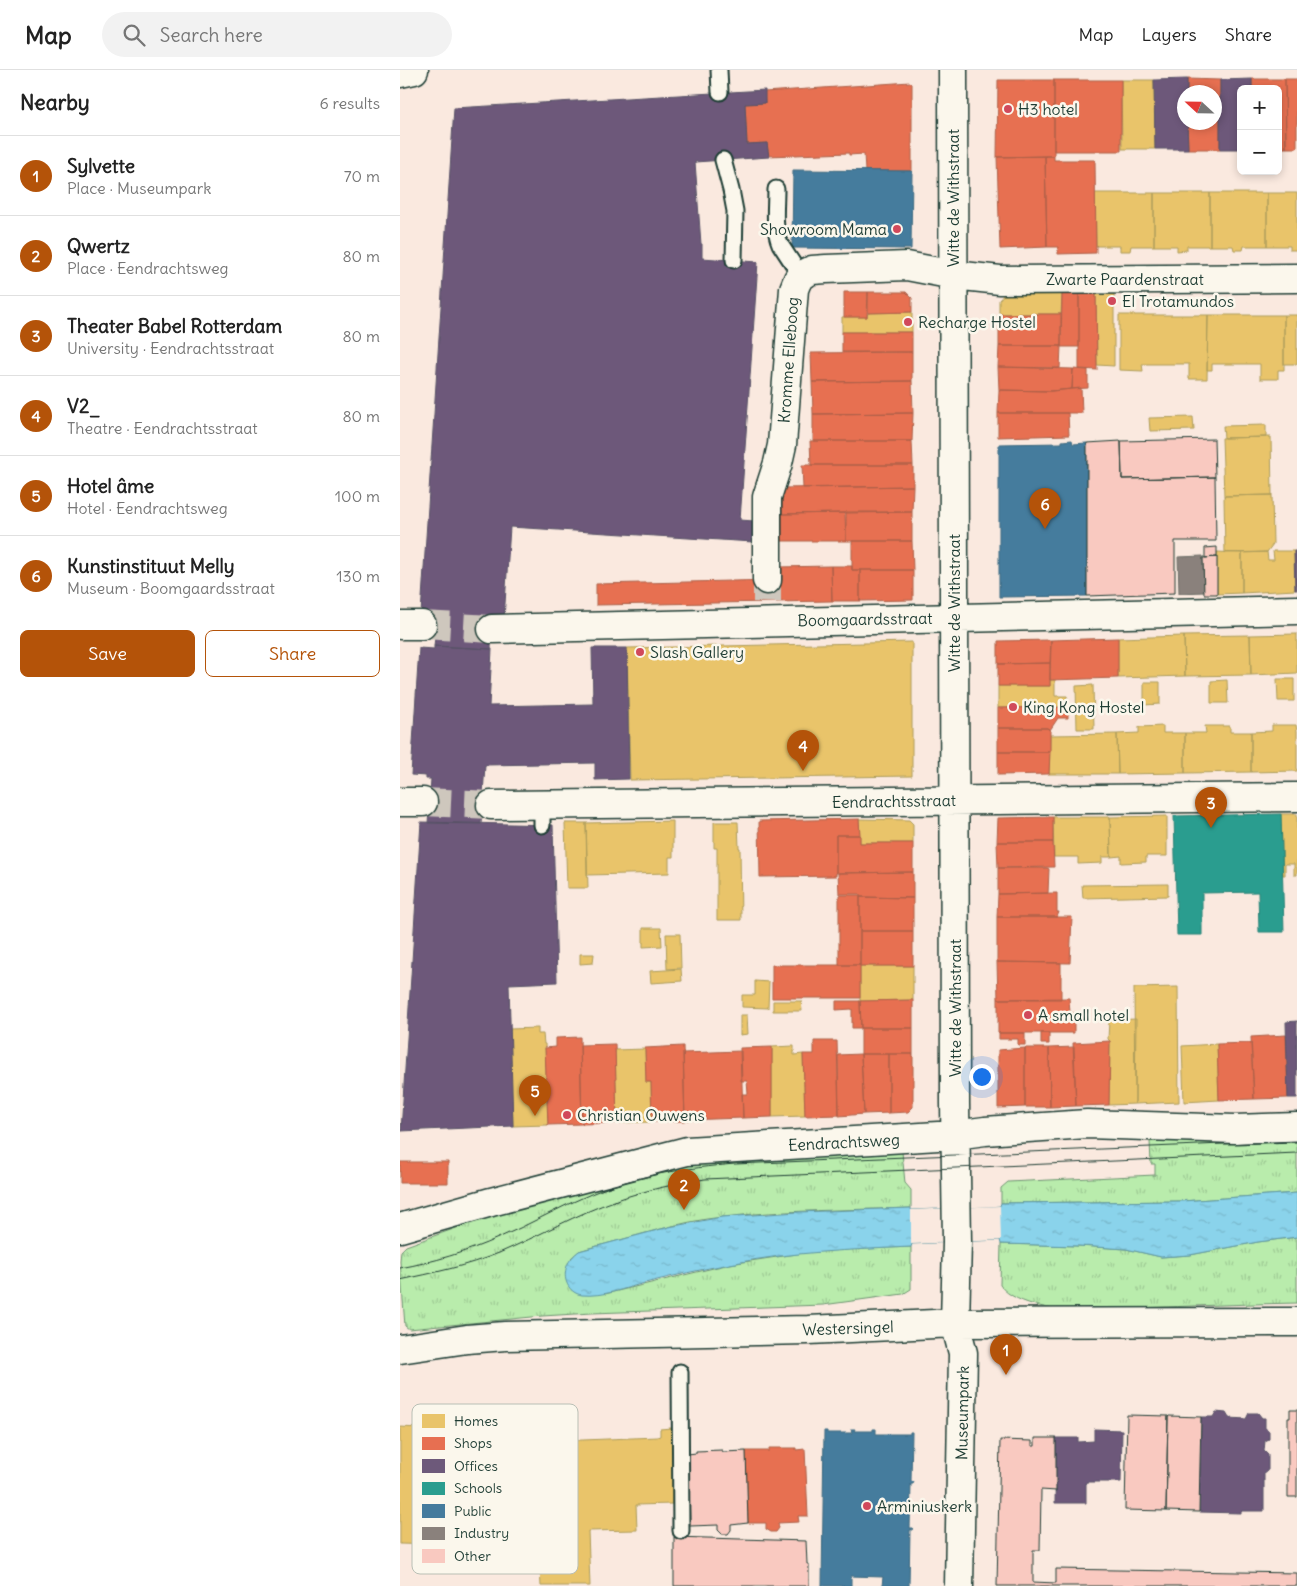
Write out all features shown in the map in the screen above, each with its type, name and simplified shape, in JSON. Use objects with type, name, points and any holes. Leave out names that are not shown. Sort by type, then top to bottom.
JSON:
[{"type":"street","points":[[400,73],[414,70]]},
{"type":"street","name":"Witte de Withstraat","points":[[953,70],[955,1135]]},
{"type":"street","name":"Kromme Elleboog","points":[[764,588],[767,497],[782,445],[795,284],[801,276],[818,269],[907,266],[954,275]]},
{"type":"street","name":"Zwarte Paardenstraat","points":[[954,275],[1000,280],[1297,278]]},
{"type":"street","name":"Boomgaardsstraat","points":[[492,629],[764,588],[954,618],[1297,610]]},
{"type":"street","name":"Eendrachtsstraat","points":[[491,805],[542,815],[954,800],[1297,797]]},
{"type":"street","name":"Eendrachtsweg","points":[[400,1228],[500,1199],[687,1151],[955,1135],[985,1130],[1087,1124],[1235,1129],[1297,1127]]},
{"type":"street","name":"Museumpark","points":[[955,1135],[957,1208],[955,1323],[963,1353],[959,1586]]},
{"type":"street","name":"Westersingel","points":[[400,1349],[467,1339],[505,1336],[809,1330],[955,1323],[1297,1322]]},
{"type":"lane","points":[[719,70],[720,92]]},
{"type":"lane","points":[[723,160],[733,199],[734,260]]},
{"type":"lane","points":[[776,189],[778,238],[801,276]]},
{"type":"lane","points":[[680,1372],[682,1531]]},
{"type":"green space","points":[[1163,1136],[1297,1136],[1297,1193],[1182,1201],[1001,1203],[1001,1188],[1008,1182],[1155,1175],[1155,1164],[1151,1164],[1150,1141],[1163,1141]]},
{"type":"green space","points":[[894,1150],[902,1152],[905,1183],[911,1190],[911,1208],[793,1212],[706,1219],[589,1248],[579,1251],[571,1258],[605,1294],[730,1264],[817,1251],[911,1247],[911,1289],[903,1294],[823,1305],[592,1313],[409,1329],[405,1326],[400,1261],[401,1251],[406,1246],[509,1209],[680,1163]]},
{"type":"green space","points":[[1297,1237],[1297,1303],[1063,1310],[1023,1301],[1012,1296],[1000,1285],[1001,1244],[1126,1249],[1161,1257],[1190,1255],[1258,1242]]},
{"type":"water","points":[[1297,1193],[1297,1237],[1258,1242],[1190,1255],[1161,1257],[1126,1249],[1001,1244],[1000,1240],[912,1244],[911,1247],[820,1252],[753,1260],[698,1270],[598,1295],[577,1294],[567,1284],[565,1275],[569,1262],[579,1251],[669,1227],[722,1217],[798,1212],[989,1207],[1000,1206],[1001,1203],[1182,1201]]},
{"type":"pier","points":[[1000,1206],[1001,1240],[911,1244],[911,1210]]},
{"type":"building: Homes","points":[[1121,80],[1154,80],[1155,149],[1122,149]]},
{"type":"building: Homes","points":[[1095,193],[1154,193],[1154,246],[1131,246],[1130,251],[1120,251],[1120,246],[1096,246]]},
{"type":"building: Homes","points":[[1154,193],[1210,193],[1210,246],[1187,246],[1187,250],[1177,251],[1177,246],[1154,246]]},
{"type":"building: Homes","points":[[1210,193],[1267,193],[1267,246],[1244,246],[1243,250],[1234,250],[1233,246],[1210,246]]},
{"type":"building: Homes","points":[[1267,193],[1297,193],[1297,250],[1290,250],[1290,246],[1267,246]]},
{"type":"building: Homes","points":[[1005,293],[1062,294],[1061,314],[999,314],[999,300]]},
{"type":"building: Homes","points":[[1096,294],[1114,294],[1114,366],[1097,365]]},
{"type":"building: Homes","points":[[912,312],[912,332],[842,332],[842,317],[867,317],[868,313]]},
{"type":"building: Homes","points":[[1119,315],[1208,315],[1207,379],[1189,379],[1189,364],[1142,364],[1143,371],[1119,370]]},
{"type":"building: Homes","points":[[1208,315],[1284,315],[1284,370],[1278,370],[1278,379],[1260,379],[1260,364],[1212,364],[1212,370],[1207,370]]},
{"type":"building: Homes","points":[[1284,315],[1297,315],[1297,364],[1284,364]]},
{"type":"building: Homes","points":[[1193,417],[1194,430],[1150,431],[1149,418]]},
{"type":"building: Homes","points":[[1266,425],[1266,437],[1224,438],[1223,426]]},
{"type":"building: Homes","points":[[1271,437],[1272,495],[1224,496],[1222,438]]},
{"type":"building: Homes","points":[[1272,495],[1273,544],[1267,552],[1225,553],[1224,496]]},
{"type":"building: Homes","points":[[1273,551],[1294,551],[1295,590],[1242,593],[1242,553],[1267,552],[1268,560],[1274,560]]},
{"type":"building: Homes","points":[[1217,552],[1242,553],[1242,593],[1217,594]]},
{"type":"building: Homes","points":[[1297,634],[1297,673],[1251,675],[1250,635]]},
{"type":"building: Homes","points":[[1250,635],[1251,675],[1185,676],[1184,636]]},
{"type":"building: Homes","points":[[1184,636],[1185,676],[1118,678],[1118,638]]},
{"type":"building: Homes","points":[[912,642],[912,776],[630,780],[627,648]]},
{"type":"building: Homes","points":[[1277,679],[1294,679],[1294,701],[1278,701]]},
{"type":"building: Homes","points":[[1050,680],[1055,680],[1055,696],[1067,696],[1068,707],[998,708],[998,686],[1050,686]]},
{"type":"building: Homes","points":[[1227,680],[1228,703],[1211,703],[1211,681]]},
{"type":"building: Homes","points":[[1144,682],[1160,682],[1160,704],[1144,705]]},
{"type":"building: Homes","points":[[1093,685],[1094,729],[1077,729],[1076,686]]},
{"type":"building: Homes","points":[[1272,725],[1296,725],[1297,771],[1251,772],[1251,732],[1272,731]]},
{"type":"building: Homes","points":[[1163,726],[1163,733],[1185,733],[1185,773],[1118,774],[1117,734],[1139,733],[1139,727]]},
{"type":"building: Homes","points":[[1205,726],[1230,726],[1230,732],[1251,732],[1251,772],[1185,773],[1185,733],[1206,733]]},
{"type":"building: Homes","points":[[1117,734],[1118,774],[1049,774],[1050,735]]},
{"type":"building: Homes","points":[[1281,814],[1297,814],[1297,875],[1294,875],[1294,864],[1285,864],[1285,875],[1283,875]]},
{"type":"building: Homes","points":[[1167,816],[1167,856],[1146,856],[1146,862],[1121,863],[1121,856],[1111,857],[1110,817]]},
{"type":"building: Homes","points":[[1053,817],[1110,817],[1111,857],[1102,857],[1102,863],[1078,864],[1078,857],[1054,857]]},
{"type":"building: Homes","points":[[859,819],[909,820],[913,824],[913,843],[860,843]]},
{"type":"building: Homes","points":[[673,821],[673,857],[669,857],[669,873],[587,875],[586,823]]},
{"type":"building: Homes","points":[[714,822],[738,822],[741,920],[717,920],[717,848],[714,848]]},
{"type":"building: Homes","points":[[565,823],[586,823],[588,888],[567,888]]},
{"type":"building: Homes","points":[[1168,884],[1168,896],[1083,898],[1082,885]]},
{"type":"building: Homes","points":[[643,928],[661,928],[662,946],[643,947]]},
{"type":"building: Homes","points":[[666,934],[680,934],[681,968],[667,969]]},
{"type":"building: Homes","points":[[580,954],[594,954],[593,963],[580,964]]},
{"type":"building: Homes","points":[[860,966],[913,966],[913,1000],[860,1001]]},
{"type":"building: Homes","points":[[681,969],[682,981],[651,983],[650,971]]},
{"type":"building: Homes","points":[[755,981],[769,982],[768,1008],[742,1007],[742,995],[755,995]]},
{"type":"building: Homes","points":[[1178,987],[1179,1102],[1135,1104],[1134,988]]},
{"type":"building: Homes","points":[[773,1001],[801,1001],[802,1011],[773,1011]]},
{"type":"building: Homes","points":[[740,1015],[747,1015],[748,1034],[740,1035]]},
{"type":"building: Homes","points":[[1136,1019],[1135,1104],[1109,1105],[1109,1020]]},
{"type":"building: Homes","points":[[538,1028],[538,1034],[543,1034],[545,1044],[548,1125],[513,1126],[510,1029]]},
{"type":"building: Homes","points":[[1217,1044],[1219,1100],[1184,1102],[1182,1046]]},
{"type":"building: Homes","points":[[794,1046],[794,1055],[803,1054],[805,1116],[772,1117],[772,1047]]},
{"type":"building: Homes","points":[[645,1049],[646,1082],[651,1082],[652,1122],[617,1123],[615,1050]]},
{"type":"building: Homes","points":[[400,1427],[412,1428],[412,1544],[400,1544]]},
{"type":"building: Homes","points":[[671,1428],[671,1435],[674,1435],[672,1504],[636,1505],[637,1530],[588,1531],[590,1586],[541,1586],[540,1574],[578,1574],[578,1440],[657,1437],[660,1436],[660,1429]]},
{"type":"building: Shops","points":[[1187,79],[1220,80],[1220,85],[1187,85]]},
{"type":"building: Shops","points":[[1252,79],[1285,79],[1286,148],[1282,148],[1282,85],[1252,85]]},
{"type":"building: Shops","points":[[1285,79],[1297,79],[1297,148],[1286,148]]},
{"type":"building: Shops","points":[[998,80],[1054,80],[1054,156],[997,157]]},
{"type":"building: Shops","points":[[1054,80],[1121,80],[1121,151],[1054,151]]},
{"type":"building: Shops","points":[[910,82],[912,84],[912,171],[865,171],[864,154],[768,156],[767,143],[747,144],[745,104],[765,103],[764,92]]},
{"type":"building: Shops","points":[[1187,130],[1220,130],[1220,149],[1188,149]]},
{"type":"building: Shops","points":[[1045,156],[1054,156],[1054,160],[1095,160],[1096,253],[1058,254],[1058,247],[1047,247]]},
{"type":"building: Shops","points":[[1045,156],[1047,247],[1000,249],[997,157]]},
{"type":"building: Shops","points":[[844,292],[868,292],[867,317],[844,317]]},
{"type":"building: Shops","points":[[868,292],[906,292],[912,298],[912,312],[868,313]]},
{"type":"building: Shops","points":[[1062,294],[1079,294],[1079,347],[1061,347]]},
{"type":"building: Shops","points":[[1079,294],[1096,294],[1097,370],[1079,369]]},
{"type":"building: Shops","points":[[999,314],[1061,314],[1061,346],[999,346]]},
{"type":"building: Shops","points":[[842,332],[912,332],[912,352],[842,352]]},
{"type":"building: Shops","points":[[999,346],[1061,346],[1060,368],[998,367]]},
{"type":"building: Shops","points":[[912,352],[912,381],[812,382],[811,353]]},
{"type":"building: Shops","points":[[998,367],[1073,369],[1072,389],[1051,391],[999,390]]},
{"type":"building: Shops","points":[[1073,369],[1088,370],[1088,388],[1072,389]]},
{"type":"building: Shops","points":[[912,381],[913,413],[813,414],[812,382]]},
{"type":"building: Shops","points":[[1081,388],[1082,413],[998,413],[999,390],[1051,391]]},
{"type":"building: Shops","points":[[913,413],[912,441],[813,441],[813,414]]},
{"type":"building: Shops","points":[[998,413],[1068,413],[1069,435],[998,437]]},
{"type":"building: Shops","points":[[810,441],[912,441],[913,465],[811,465]]},
{"type":"building: Shops","points":[[802,465],[913,465],[913,486],[803,488]]},
{"type":"building: Shops","points":[[913,486],[912,512],[782,514],[782,488]]},
{"type":"building: Shops","points":[[846,512],[912,512],[912,541],[846,541]]},
{"type":"building: Shops","points":[[845,513],[846,541],[782,541],[782,514]]},
{"type":"building: Shops","points":[[852,541],[912,541],[913,570],[852,570]]},
{"type":"building: Shops","points":[[831,566],[852,566],[852,570],[860,570],[860,601],[832,601]]},
{"type":"building: Shops","points":[[831,566],[832,601],[596,605],[596,584],[777,580],[777,567]]},
{"type":"building: Shops","points":[[860,570],[913,570],[913,600],[860,601]]},
{"type":"building: Shops","points":[[1118,638],[1118,678],[1050,680],[1051,640]]},
{"type":"building: Shops","points":[[1051,640],[1050,663],[998,664],[998,641]]},
{"type":"building: Shops","points":[[1050,663],[1050,686],[998,686],[998,664]]},
{"type":"building: Shops","points":[[1068,707],[1068,718],[1058,718],[1050,730],[1047,728],[998,728],[998,708]]},
{"type":"building: Shops","points":[[998,728],[1047,728],[1050,730],[1050,752],[998,752]]},
{"type":"building: Shops","points":[[998,752],[1050,752],[1049,774],[998,775]]},
{"type":"building: Shops","points":[[1053,817],[1053,842],[997,842],[998,818]]},
{"type":"building: Shops","points":[[859,819],[860,835],[836,835],[836,876],[760,877],[759,821]]},
{"type":"building: Shops","points":[[836,835],[860,835],[860,843],[913,843],[913,872],[836,873]]},
{"type":"building: Shops","points":[[997,842],[1053,842],[1054,867],[998,868]]},
{"type":"building: Shops","points":[[998,868],[1049,869],[1048,893],[998,894]]},
{"type":"building: Shops","points":[[913,872],[913,898],[860,897],[860,894],[839,894],[838,873]]},
{"type":"building: Shops","points":[[1057,893],[1057,912],[1059,912],[1057,917],[997,917],[998,894]]},
{"type":"building: Shops","points":[[839,895],[860,895],[860,965],[839,965]]},
{"type":"building: Shops","points":[[860,897],[913,898],[913,931],[860,931]]},
{"type":"building: Shops","points":[[997,917],[1072,917],[1070,963],[997,962]]},
{"type":"building: Shops","points":[[860,931],[913,931],[913,966],[860,966]]},
{"type":"building: Shops","points":[[997,962],[1061,963],[1061,999],[998,999]]},
{"type":"building: Shops","points":[[772,965],[860,965],[860,998],[772,998]]},
{"type":"building: Shops","points":[[1069,998],[1070,1013],[1074,1013],[1074,1033],[998,1033],[998,999]]},
{"type":"building: Shops","points":[[913,1000],[913,1028],[861,1028],[860,1001]]},
{"type":"building: Shops","points":[[836,1001],[860,1001],[861,1028],[852,1028],[852,1009],[836,1010]]},
{"type":"building: Shops","points":[[861,1028],[913,1028],[913,1054],[861,1054]]},
{"type":"building: Shops","points":[[999,1033],[1025,1033],[1025,1045],[1018,1045],[1018,1039],[999,1039]]},
{"type":"building: Shops","points":[[1041,1033],[1049,1033],[1049,1044],[1041,1044]]},
{"type":"building: Shops","points":[[1286,1035],[1288,1098],[1254,1099],[1251,1037]]},
{"type":"building: Shops","points":[[580,1037],[582,1124],[548,1125],[545,1048],[556,1047],[556,1038]]},
{"type":"building: Shops","points":[[814,1041],[837,1041],[839,1115],[805,1116],[803,1054],[814,1054]]},
{"type":"building: Shops","points":[[1110,1041],[1109,1105],[1076,1106],[1073,1043]]},
{"type":"building: Shops","points":[[1251,1043],[1254,1099],[1219,1100],[1217,1044]]},
{"type":"building: Shops","points":[[615,1044],[617,1123],[582,1124],[580,1045]]},
{"type":"building: Shops","points":[[683,1046],[685,1121],[652,1122],[651,1082],[646,1082],[645,1048]]},
{"type":"building: Shops","points":[[772,1047],[772,1117],[743,1118],[742,1094],[748,1094],[747,1081],[741,1081],[740,1048]]},
{"type":"building: Shops","points":[[1074,1047],[1076,1106],[1050,1107],[1049,1048]]},
{"type":"building: Shops","points":[[1025,1048],[1025,1107],[998,1108],[998,1050]]},
{"type":"building: Shops","points":[[1025,1048],[1049,1048],[1050,1107],[1025,1107]]},
{"type":"building: Shops","points":[[741,1051],[743,1118],[685,1120],[683,1053]]},
{"type":"building: Shops","points":[[861,1054],[889,1054],[889,1113],[864,1114]]},
{"type":"building: Shops","points":[[861,1054],[864,1114],[839,1116],[838,1055]]},
{"type":"building: Shops","points":[[889,1054],[913,1054],[913,1107],[908,1112],[889,1113]]},
{"type":"building: Shops","points":[[400,1162],[448,1162],[448,1183],[400,1183]]},
{"type":"building: Shops","points":[[769,1448],[805,1449],[808,1516],[798,1516],[799,1522],[778,1523],[779,1528],[776,1532],[766,1529],[766,1523],[748,1523],[746,1451],[769,1451]]},
{"type":"building: Offices","points":[[1187,79],[1187,85],[1177,85],[1177,130],[1187,130],[1188,149],[1155,149],[1154,80]]},
{"type":"building: Offices","points":[[1252,79],[1252,85],[1237,85],[1237,149],[1220,149],[1222,85],[1220,85],[1220,80]]},
{"type":"building: Offices","points":[[765,90],[765,103],[745,104],[747,144],[767,143],[769,157],[695,162],[702,258],[758,262],[740,520],[754,521],[753,542],[510,527],[504,619],[492,629],[491,649],[434,646],[435,637],[421,636],[421,614],[454,108]]},
{"type":"building: Offices","points":[[1294,551],[1297,551],[1297,590],[1295,590]]},
{"type":"building: Offices","points":[[434,646],[492,649],[489,706],[593,704],[592,648],[627,648],[629,779],[595,780],[595,763],[485,765],[481,824],[428,823],[431,779],[426,779],[426,776],[411,775],[419,648],[434,649]]},
{"type":"building: Offices","points":[[421,822],[553,825],[557,982],[509,984],[513,1126],[401,1131]]},
{"type":"building: Offices","points":[[1297,1021],[1297,1098],[1288,1098],[1286,1022]]},
{"type":"building: Offices","points":[[1216,1412],[1226,1413],[1229,1418],[1246,1419],[1249,1413],[1258,1413],[1262,1418],[1265,1418],[1265,1428],[1269,1431],[1269,1439],[1265,1441],[1264,1451],[1268,1455],[1268,1470],[1264,1472],[1264,1511],[1241,1511],[1241,1513],[1199,1512],[1201,1417],[1213,1417]]},
{"type":"building: Offices","points":[[1094,1429],[1122,1430],[1121,1482],[1086,1482],[1086,1503],[1055,1503],[1056,1438],[1078,1438],[1078,1442],[1094,1441]]},
{"type":"building: Schools","points":[[1281,814],[1284,932],[1259,932],[1258,892],[1202,893],[1202,935],[1177,935],[1174,816]]},
{"type":"building: Public","points":[[793,170],[912,171],[911,249],[792,248]]},
{"type":"building: Public","points":[[1072,440],[1073,444],[1087,443],[1087,596],[999,597],[999,444],[1062,443],[1062,441]]},
{"type":"building: Public","name":"Arminiuskerk","points":[[851,1429],[855,1429],[854,1431],[873,1431],[873,1429],[876,1429],[876,1434],[910,1434],[912,1432],[911,1481],[914,1482],[911,1484],[910,1528],[913,1528],[910,1530],[909,1586],[882,1586],[883,1577],[851,1576],[851,1586],[822,1586],[824,1431],[827,1431],[827,1433],[852,1433]]},
{"type":"building: Industry","points":[[1203,556],[1204,592],[1179,593],[1178,557]]},
{"type":"building: Other","points":[[1214,439],[1215,477],[1122,479],[1121,441]]},
{"type":"building: Other","points":[[1121,441],[1122,479],[1215,477],[1216,541],[1175,541],[1175,593],[1087,596],[1087,443]]},
{"type":"building: Other","points":[[1217,547],[1217,557],[1205,558],[1205,548]]},
{"type":"building: Other","points":[[1217,557],[1217,594],[1204,594],[1203,558]]},
{"type":"building: Other","points":[[1290,1410],[1297,1410],[1297,1497],[1288,1497],[1288,1418],[1290,1418]]},
{"type":"building: Other","points":[[1127,1415],[1168,1416],[1166,1511],[1125,1510]]},
{"type":"building: Other","points":[[1169,1416],[1201,1417],[1199,1512],[1166,1511]]},
{"type":"building: Other","points":[[1035,1438],[1056,1438],[1056,1491],[1041,1490],[1040,1550],[1033,1550],[1033,1582],[1056,1583],[1056,1569],[1297,1573],[1297,1586],[997,1586],[1000,1440],[1032,1441],[1032,1446],[1035,1446]]},
{"type":"building: Other","points":[[722,1450],[723,1452],[746,1451],[748,1523],[731,1525],[731,1530],[728,1534],[722,1534],[718,1530],[718,1525],[690,1526],[688,1454],[696,1453],[696,1451]]},
{"type":"building: Other","points":[[674,1537],[806,1541],[809,1586],[674,1586]]},
{"type":"tunnel","points":[[767,580],[767,602]]},
{"type":"tunnel","points":[[422,625],[492,629]]},
{"type":"tunnel","points":[[423,802],[491,805]]},
{"type":"tram line","points":[[400,1268],[437,1260],[474,1248],[608,1187],[680,1170],[735,1164],[1297,1141]]},
{"type":"tram line","points":[[400,1280],[450,1269],[487,1258],[587,1212],[628,1196],[705,1179],[1297,1153]]},
{"type":"place","name":"H3 hotel","points":[[1008,109]]},
{"type":"place","name":"Showroom Mama","points":[[897,229]]},
{"type":"place","name":"El Trotamundos","points":[[1112,301]]},
{"type":"place","name":"Recharge Hostel","points":[[908,322]]},
{"type":"place","name":"Kunstinstituut Melly","points":[[1045,529]]},
{"type":"place","name":"Slash Gallery","points":[[640,652]]},
{"type":"place","name":"King Kong Hostel","points":[[1013,707]]},
{"type":"place","name":"V2_","points":[[803,771]]},
{"type":"place","name":"Theater Babel Rotterdam","points":[[1211,828]]},
{"type":"place","name":"A small hotel","points":[[1028,1015]]},
{"type":"place","name":"Christian Ouwens","points":[[567,1115]]},
{"type":"place","name":"Hotel âme","points":[[535,1116]]},
{"type":"place","name":"Qwertz","points":[[684,1210]]},
{"type":"place","name":"Sylvette","points":[[1006,1375]]},
{"type":"place","name":"Arminiuskerk","points":[[867,1506]]}]
